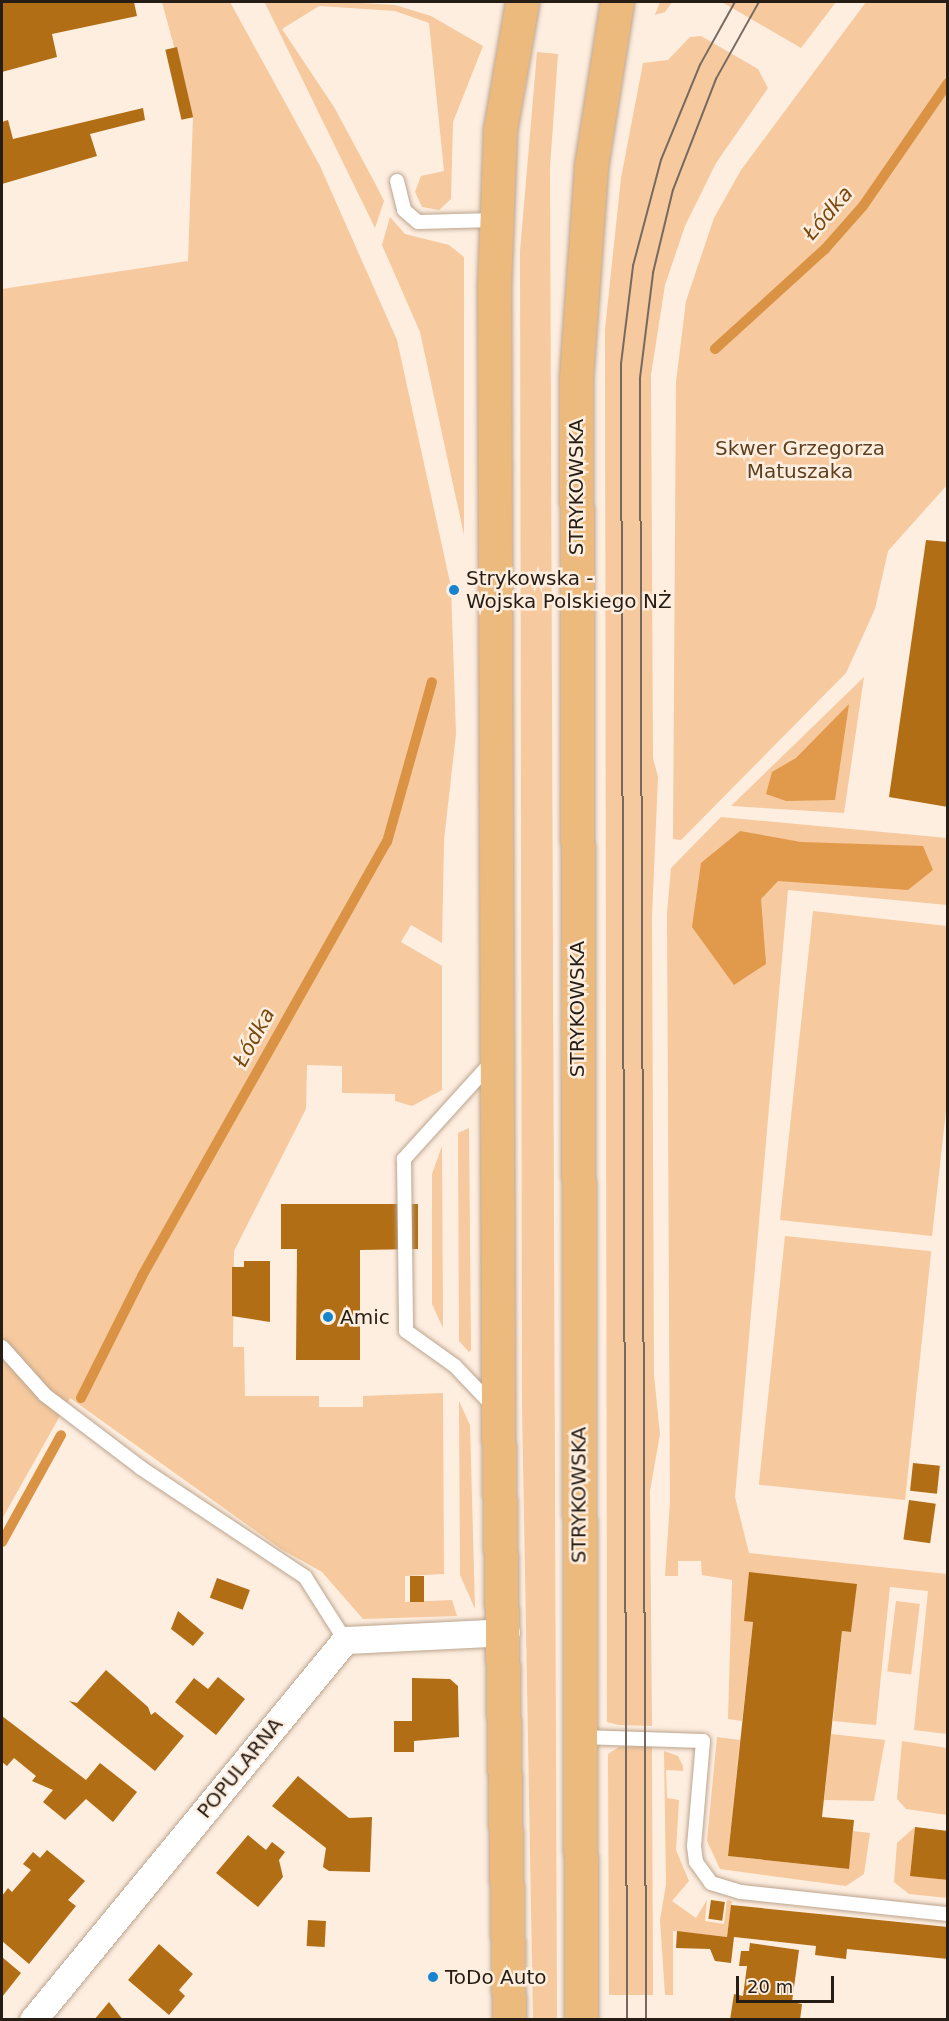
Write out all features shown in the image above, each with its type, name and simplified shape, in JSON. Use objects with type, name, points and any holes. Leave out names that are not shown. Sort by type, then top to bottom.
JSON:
[{"type":"main road","name":"STRYKOWSKA","points":[[581,2019],[576,354],[595,134],[617,2]]},
{"type":"main road","points":[[509,2019],[506,1632],[498,1412],[494,220],[500,130],[516,6]]},
{"type":"street","points":[[345,1640],[506,1632]]},
{"type":"street","name":"POPULARNA","points":[[33,2019],[345,1640]]},
{"type":"lane","points":[[397,181],[404,210],[418,222],[494,220]]},
{"type":"lane","points":[[497,1057],[404,1159],[406,1331],[455,1366],[498,1412]]},
{"type":"lane","points":[[2,1347],[45,1395],[141,1468],[305,1577],[345,1640]]},
{"type":"lane","points":[[580,1737],[703,1741],[694,1846],[696,1862],[711,1883],[741,1892],[948,1914]]},
{"type":"green space","points":[[162,2],[230,2],[320,166],[397,340],[451,587],[456,734],[444,840],[442,943],[411,925],[401,942],[442,966],[442,1090],[412,1106],[395,1101],[395,1094],[342,1093],[342,1066],[307,1065],[306,1109],[234,1251],[233,1347],[244,1347],[245,1396],[319,1396],[319,1407],[363,1407],[363,1396],[443,1393],[444,1574],[405,1576],[405,1602],[452,1600],[457,1616],[363,1619],[322,1572],[281,1549],[70,1398],[2,1519],[2,289],[188,261],[193,117]]},
{"type":"green space","points":[[343,2],[395,5],[431,16],[483,46],[453,122],[451,199],[439,210],[422,207],[415,192],[421,176],[444,171],[429,23],[395,11],[319,6],[282,29],[334,107],[384,201],[375,228],[265,3]]},
{"type":"green space","points":[[660,2],[672,2],[665,12],[655,15]]},
{"type":"green space","points":[[722,2],[836,2],[801,48]]},
{"type":"green space","name":"Skwer Grzegorza Matuszaka","points":[[866,2],[947,2],[947,74],[932,106],[947,91],[947,485],[888,551],[875,609],[846,673],[681,840],[673,839],[676,382],[686,301],[714,218],[741,170]]},
{"type":"green space","points":[[701,36],[758,69],[768,88],[716,163],[685,226],[665,285],[651,375],[653,758],[658,777],[652,916],[654,1375],[660,1434],[650,1491],[652,1726],[619,1725],[607,1722],[605,329],[621,178],[643,63],[668,60],[690,37]]},
{"type":"green space","points":[[537,52],[558,54],[550,167],[557,2020],[533,2019],[522,1406],[520,251]]},
{"type":"green space","points":[[390,217],[405,234],[449,245],[464,257],[464,535],[420,332],[382,245]]},
{"type":"green space","points":[[864,677],[844,813],[731,806]]},
{"type":"green space","points":[[721,817],[947,838],[947,905],[788,890],[735,1497],[749,1553],[947,1574],[947,1734],[914,1730],[928,1591],[890,1587],[876,1725],[833,1721],[842,1631],[851,1632],[856,1584],[753,1622],[742,1721],[728,1719],[732,1580],[702,1575],[701,1561],[678,1561],[678,1576],[665,1576],[670,1502],[667,913],[671,868]]},
{"type":"green space","points":[[813,911],[947,926],[948,1093],[932,1236],[780,1220]]},
{"type":"green space","points":[[469,1128],[471,1350],[469,1352],[459,1341],[458,1133]]},
{"type":"green space","points":[[442,1146],[443,1328],[432,1304],[432,1174]]},
{"type":"green space","points":[[785,1236],[931,1251],[905,1500],[759,1485]]},
{"type":"green space","points":[[459,1401],[470,1425],[475,1609],[460,1575]]},
{"type":"green space","points":[[896,1601],[920,1604],[911,1674],[887,1671]]},
{"type":"green space","points":[[831,1734],[885,1740],[874,1801],[824,1800]]},
{"type":"green space","points":[[717,1737],[740,1740],[728,1856],[848,1869],[853,1831],[870,1833],[864,1874],[846,1886],[720,1869],[707,1841]]},
{"type":"green space","points":[[902,1741],[947,1748],[947,1815],[906,1809],[897,1799]]},
{"type":"green space","points":[[652,1746],[653,1995],[609,1995],[608,1754],[619,1747]]},
{"type":"green space","points":[[664,1751],[678,1756],[683,1766],[683,1771],[666,1770],[667,1798],[679,1800],[676,1850],[689,1881],[672,1901],[696,1918],[707,1900],[705,1921],[724,1924],[727,1900],[732,1901],[727,1937],[673,1931],[673,1995],[665,1995],[660,1920],[666,1884]]},
{"type":"green space","points":[[915,1827],[910,1875],[947,1880],[947,1898],[909,1894],[894,1882],[897,1843]]},
{"type":"shaded area","points":[[849,704],[835,800],[786,801],[766,794],[772,772],[796,758]]},
{"type":"shaded area","points":[[740,831],[801,842],[923,846],[933,870],[908,890],[778,881],[761,899],[766,964],[734,985],[692,927],[701,863]]},
{"type":"building","points":[[134,2],[137,16],[52,34],[57,57],[2,72],[2,3]]},
{"type":"building","points":[[177,47],[193,117],[182,120],[165,50]]},
{"type":"building","points":[[143,108],[145,120],[90,134],[97,156],[2,184],[2,122],[8,120],[13,139]]},
{"type":"building","points":[[926,540],[948,542],[948,807],[889,797]]},
{"type":"building","points":[[281,1204],[418,1204],[418,1249],[360,1250],[360,1360],[296,1360],[297,1249],[281,1249]]},
{"type":"building","points":[[244,1261],[270,1261],[270,1322],[232,1316],[232,1267],[244,1267]]},
{"type":"building","points":[[913,1463],[940,1466],[937,1494],[910,1491]]},
{"type":"building","points":[[909,1500],[936,1504],[930,1543],[903,1540]]},
{"type":"building","points":[[749,1572],[857,1584],[851,1632],[842,1631],[822,1817],[854,1820],[849,1869],[728,1856],[753,1622],[744,1621]]},
{"type":"building","points":[[410,1576],[424,1576],[424,1602],[410,1602]]},
{"type":"building","points":[[217,1578],[250,1590],[243,1610],[210,1598]]},
{"type":"building","points":[[178,1611],[204,1633],[193,1646],[171,1629]]},
{"type":"building","points":[[106,1670],[148,1707],[151,1715],[155,1712],[184,1736],[155,1771],[69,1701],[77,1703]]},
{"type":"building","points":[[218,1677],[245,1699],[216,1735],[175,1702],[194,1678],[208,1689]]},
{"type":"building","points":[[412,1678],[450,1679],[458,1686],[459,1737],[414,1741],[414,1752],[394,1752],[394,1721],[412,1721]]},
{"type":"building","points":[[2,1716],[86,1780],[100,1763],[137,1792],[113,1822],[86,1799],[65,1820],[43,1802],[53,1790],[32,1781],[36,1776],[14,1758],[7,1766],[2,1762]]},
{"type":"building","points":[[298,1776],[349,1818],[372,1817],[370,1872],[329,1871],[323,1867],[326,1848],[272,1806]]},
{"type":"building","points":[[915,1827],[948,1831],[948,1880],[910,1876]]},
{"type":"building","points":[[248,1835],[266,1850],[272,1842],[285,1852],[279,1860],[283,1877],[258,1907],[216,1873]]},
{"type":"building","points":[[47,1850],[85,1881],[68,1900],[76,1906],[29,1964],[2,1941],[2,1896],[8,1888],[12,1892],[31,1870],[23,1864],[33,1852],[40,1858]]},
{"type":"building","points":[[711,1900],[725,1902],[722,1921],[708,1919]]},
{"type":"building","points":[[731,1905],[948,1927],[948,1959],[847,1949],[846,1959],[815,1955],[816,1946],[734,1937],[731,1963],[715,1961],[710,1949],[676,1948],[677,1931],[727,1937]]},
{"type":"building","points":[[308,1920],[326,1921],[325,1947],[307,1946]]},
{"type":"building","points":[[750,1943],[799,1950],[792,2002],[802,2004],[800,2020],[730,2020],[734,1994],[743,1996],[747,1966],[739,1966],[741,1951],[749,1951]]},
{"type":"building","points":[[159,1944],[193,1974],[179,1990],[185,1996],[169,2015],[128,1980]]},
{"type":"building","points":[[2,1957],[21,1973],[2,1997]]},
{"type":"building","points":[[109,2002],[123,2020],[94,2020]]},
{"type":"waterway","name":"Łódka","points":[[715,349],[825,249],[863,206],[948,83]]},
{"type":"waterway","name":"Łódka","points":[[81,1398],[142,1276],[387,842],[432,682]]},
{"type":"waterway","name":"Łódka","points":[[2,1542],[61,1435]]},
{"type":"tram line","points":[[627,2020],[621,364],[633,266],[661,160],[700,65],[735,2]]},
{"type":"tram line","points":[[646,2020],[640,378],[653,273],[673,190],[716,79],[759,2]]},
{"type":"place","name":"Strykowska - Wojska Polskiego NŻ","points":[[454,590]]},
{"type":"place","name":"Amic","points":[[328,1317]]},
{"type":"place","name":"ToDo Auto","points":[[433,1977]]}]
